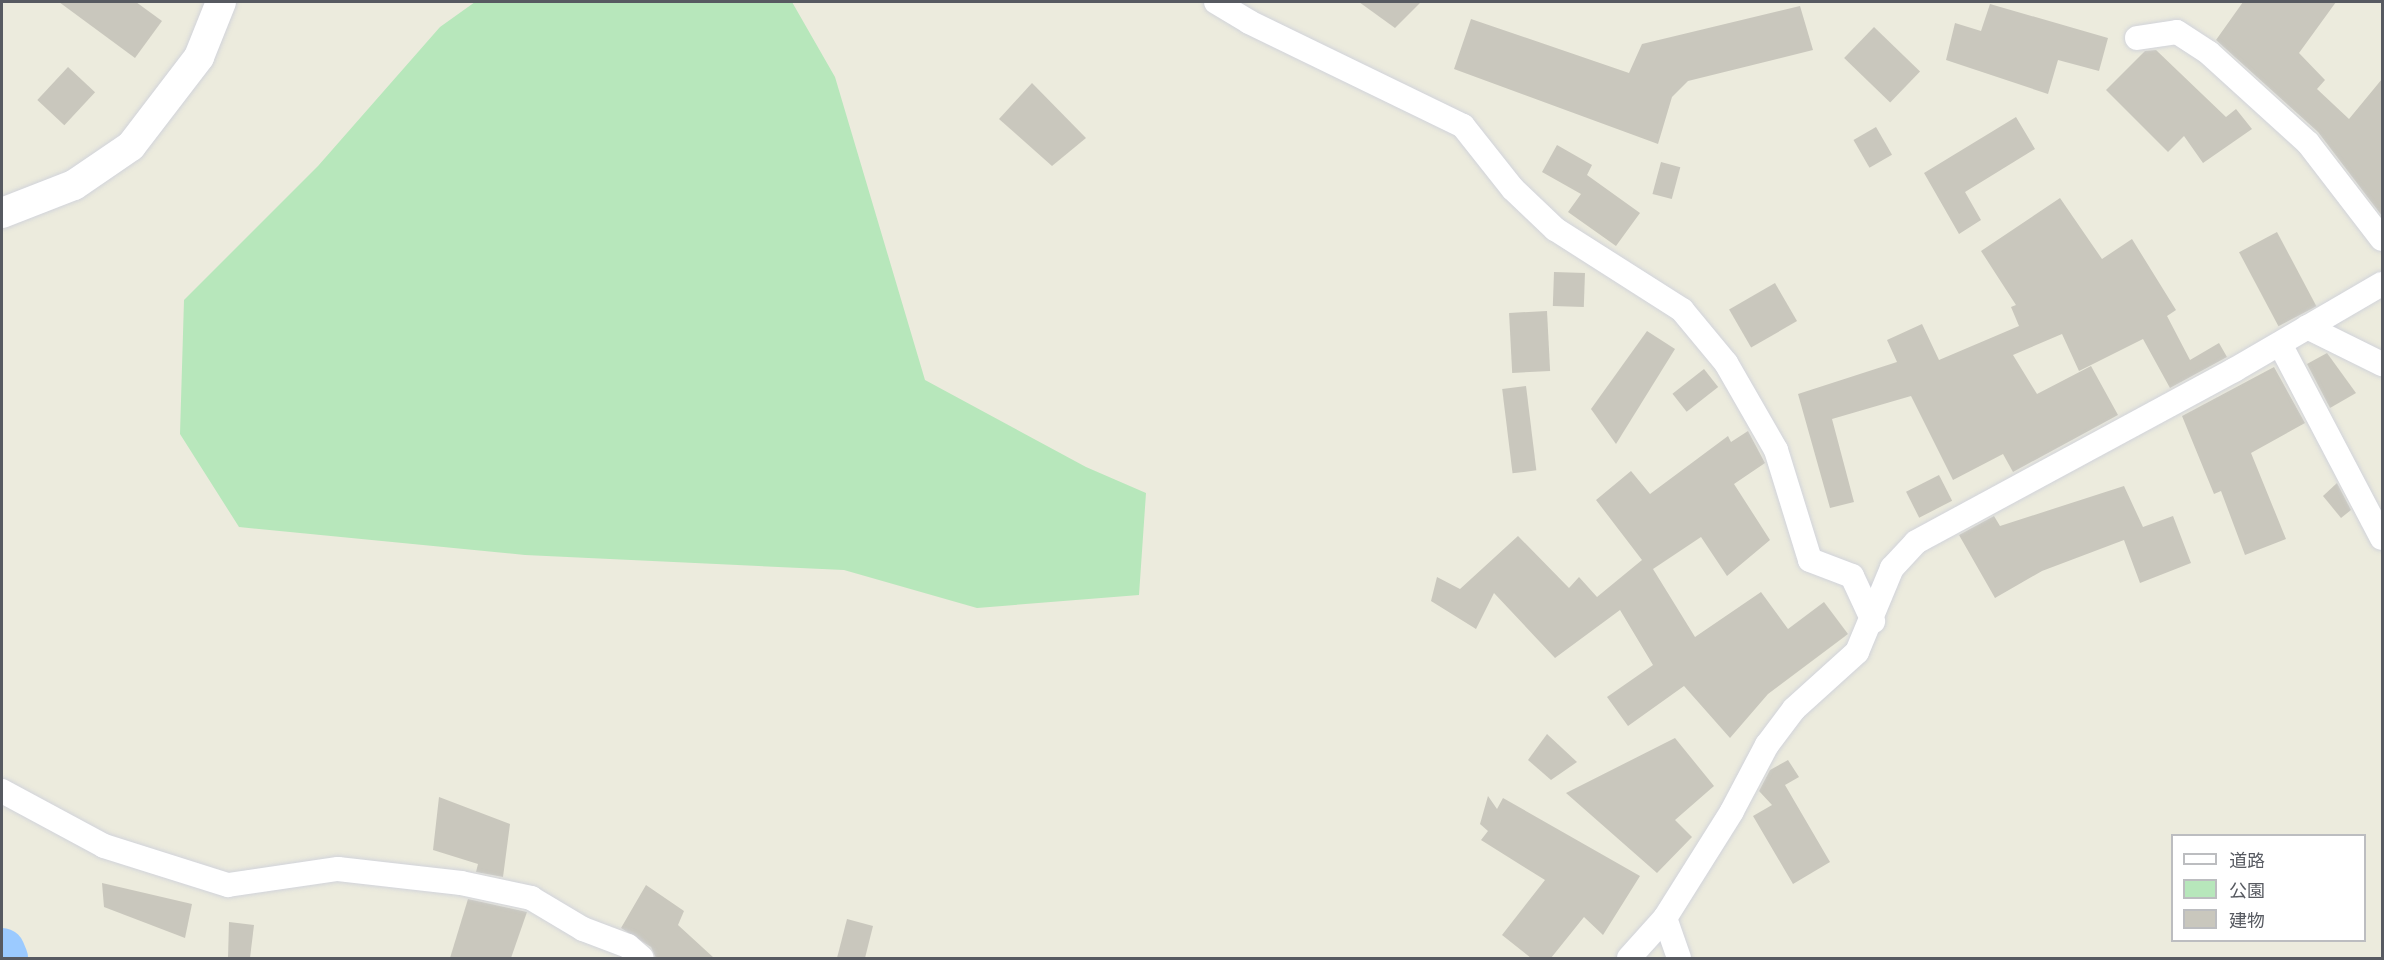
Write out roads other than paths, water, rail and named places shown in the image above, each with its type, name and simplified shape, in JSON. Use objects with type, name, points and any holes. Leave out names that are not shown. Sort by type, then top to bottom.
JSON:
[{"type":"street","points":[[2,213],[74,185],[131,146],[199,57],[221,2]]},
{"type":"street","points":[[1216,2],[1249,22],[1463,126],[1513,189],[1555,229],[1682,310],[1726,363],[1776,450],[1810,560],[1852,576],[1873,621]]},
{"type":"street","points":[[2137,38],[2177,32],[2209,53],[2308,143],[2382,239]]},
{"type":"street","points":[[1629,958],[1665,918],[1732,811],[1767,745],[1794,709],[1857,652],[1873,621],[1892,568],[1916,542],[2280,344],[2382,284]]},
{"type":"street","points":[[2307,327],[2382,364]]},
{"type":"street","points":[[2280,344],[2382,538]]},
{"type":"street","points":[[2,791],[104,846],[228,885],[338,869],[461,883],[531,898],[583,929],[628,946],[642,958]]},
{"type":"street","points":[[1665,918],[1679,958]]},
{"type":"waterway","points":[[2,951],[5,958]]}]
